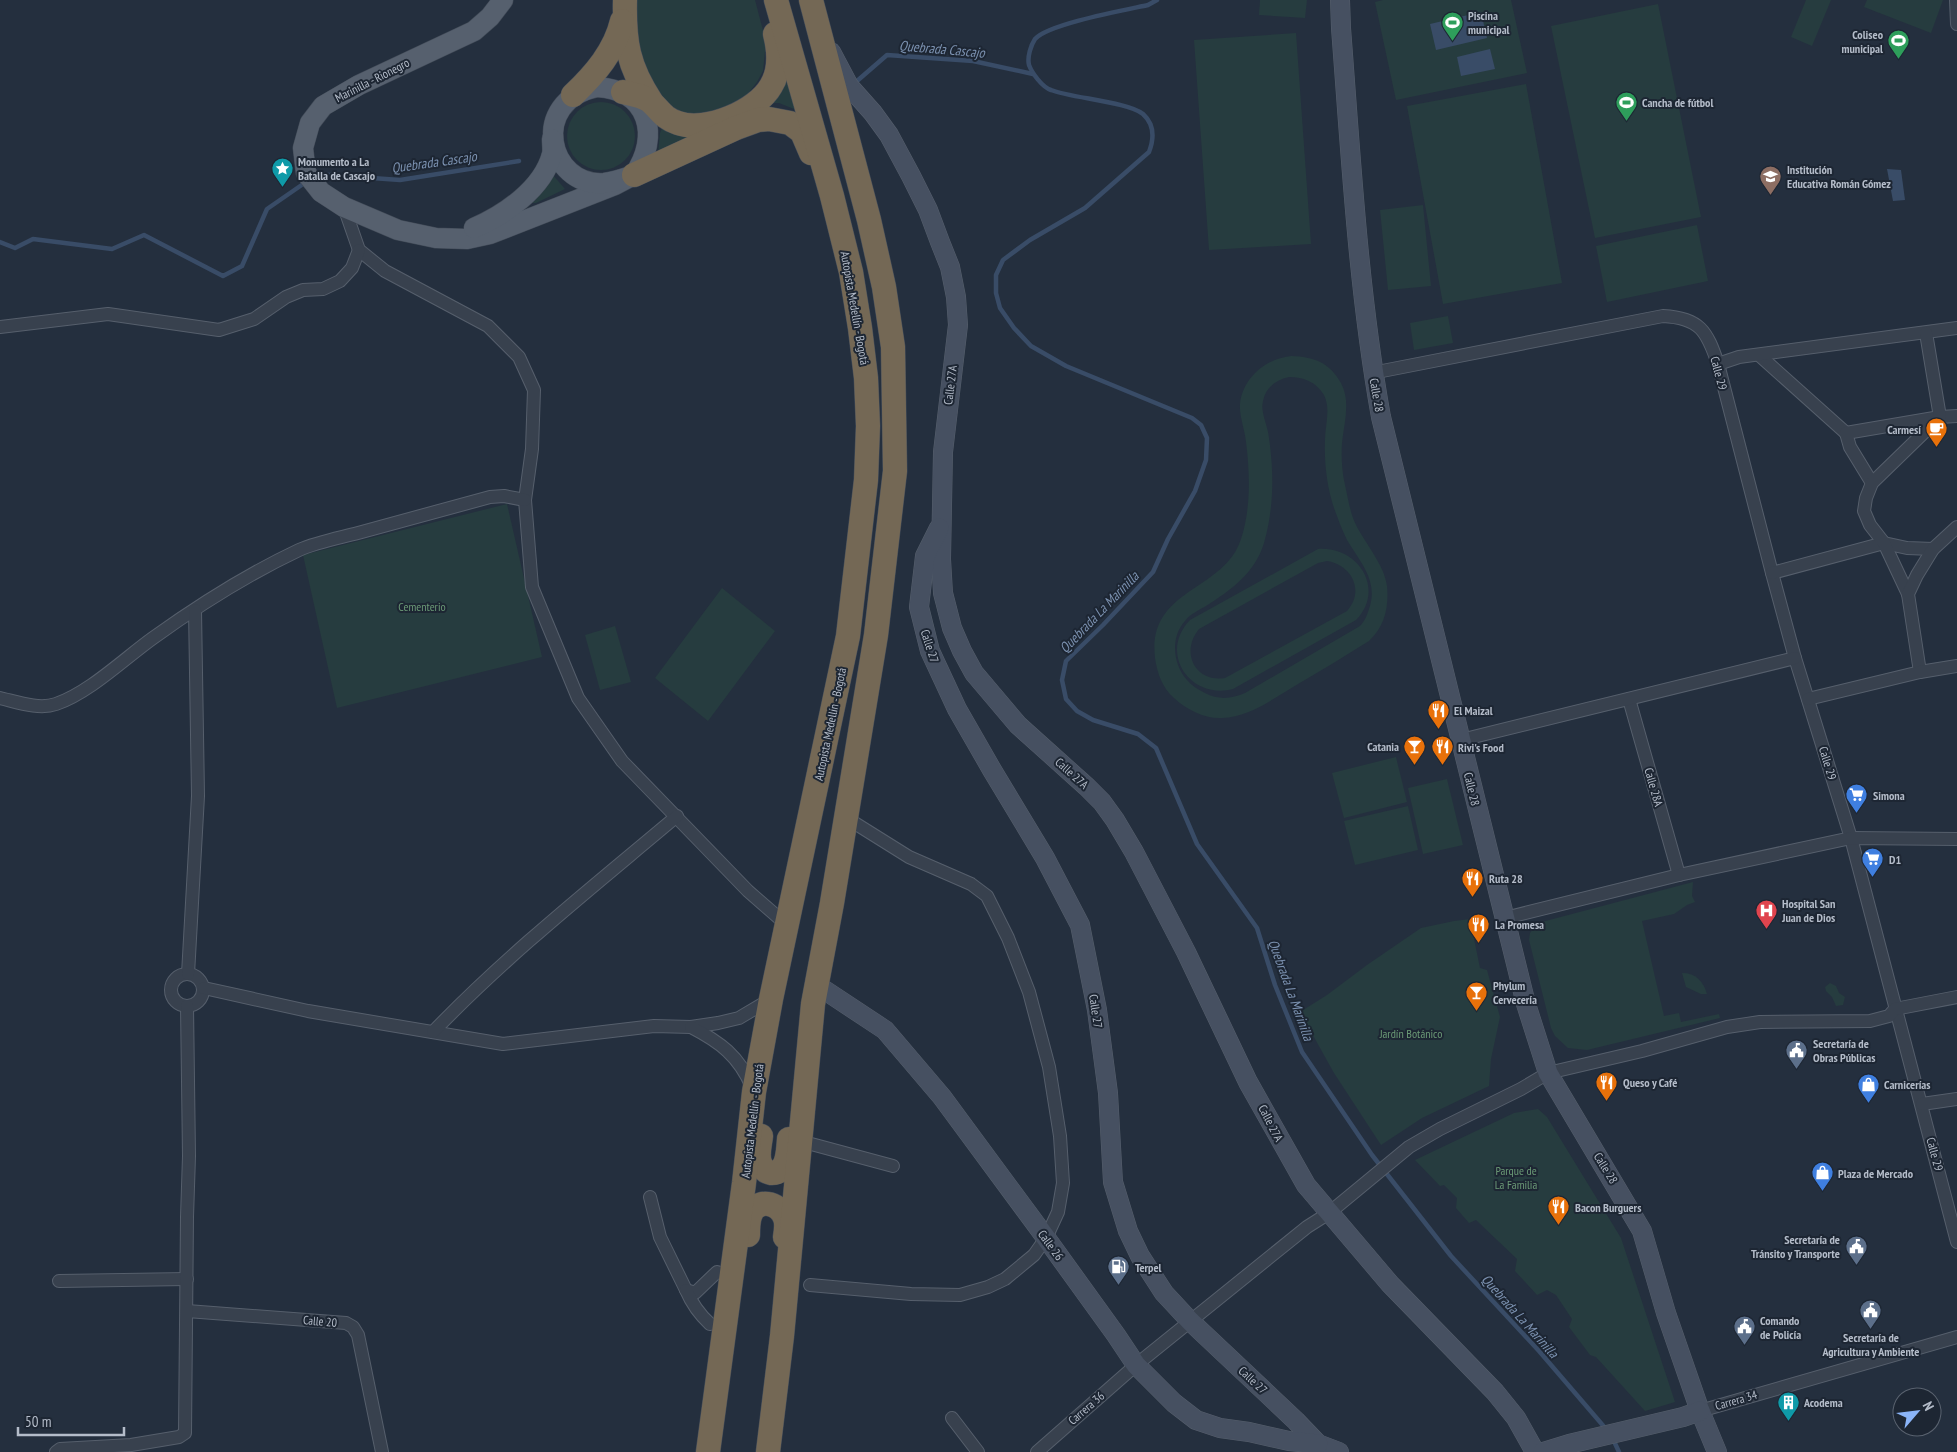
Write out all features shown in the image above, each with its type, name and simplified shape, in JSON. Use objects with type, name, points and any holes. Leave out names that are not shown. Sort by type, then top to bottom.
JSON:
[{"type":"highway","points":[[625,5],[625,34],[628,57],[639,96],[664,116],[677,123],[692,126],[715,123],[738,113],[759,100],[771,86],[778,69],[779,48],[769,0]]},
{"type":"highway","name":"Autopista Medellín - Bogotá","points":[[708,1452],[744,1183],[754,1092],[772,992],[848,636],[866,480],[868,426],[866,378],[851,272],[832,196],[776,0]]},
{"type":"highway","points":[[768,1452],[782,1336],[815,995],[860,740],[876,635],[895,471],[893,347],[884,287],[869,220],[811,0]]},
{"type":"highway","points":[[573,95],[607,57],[615,42],[625,5]]},
{"type":"highway","points":[[634,175],[736,128],[758,120],[779,120],[790,123],[802,132],[812,154],[821,183],[832,196]]},
{"type":"highway","points":[[772,992],[775,1004],[759,1155],[762,1167],[768,1172],[778,1173],[783,1169],[787,1160],[802,1022],[815,995]]},
{"type":"highway","points":[[713,1418],[726,1388],[730,1372],[750,1216],[753,1210],[767,1203],[774,1204],[780,1210],[785,1218],[786,1225],[778,1305],[782,1336]]},
{"type":"main road","name":"Marinilla - Rionegro","points":[[504,0],[490,18],[474,31],[359,85],[323,106],[310,123],[303,148],[311,179],[321,192],[344,207],[398,230],[436,238],[467,239],[490,234],[615,185],[634,175]]},
{"type":"main road","name":"Calle 28","points":[[1340,0],[1360,259],[1372,373],[1385,435],[1528,1010],[1548,1073],[1642,1231],[1666,1313],[1700,1411],[1717,1452]]},
{"type":"main road","name":"Calle 27A","points":[[818,28],[849,86],[873,113],[889,135],[928,210],[950,267],[956,297],[958,325],[942,452],[943,594],[952,628],[974,673],[1018,725],[1087,786],[1115,820],[1134,852],[1186,952],[1248,1082],[1258,1097],[1292,1164],[1306,1185],[1390,1284],[1495,1392],[1516,1418],[1535,1452]]},
{"type":"main road","points":[[436,238],[469,230],[493,220],[531,190],[544,172],[552,154],[553,132],[559,111],[573,95],[584,89],[598,86],[610,87],[639,96],[648,128],[648,144],[645,156],[634,175],[604,183],[588,181],[573,174],[562,162],[554,148],[553,132]]},
{"type":"main road","name":"Calle 27","points":[[941,523],[925,556],[919,607],[930,651],[957,709],[1046,858],[1080,925],[1097,1010],[1108,1093],[1113,1182],[1128,1231],[1140,1256],[1164,1293],[1190,1321],[1318,1444],[1339,1452]]},
{"type":"main road","name":"Calle 26","points":[[815,995],[885,1030],[942,1097],[1116,1334],[1136,1365],[1174,1403],[1196,1420],[1220,1428],[1289,1441],[1318,1444]]},
{"type":"main road","name":"Carrera 34","points":[[1543,1452],[1700,1411]]},
{"type":"street","points":[[1956,0],[1957,24]]},
{"type":"street","points":[[344,207],[359,250],[385,271],[488,326],[519,357],[534,390],[532,449],[526,500],[532,587],[578,698],[622,761],[748,891],[787,925]]},
{"type":"street","points":[[0,327],[108,314],[219,330],[254,319],[286,297],[303,290],[324,289],[340,281],[352,268],[359,250]]},
{"type":"street","name":"Calle 29","points":[[1372,373],[1663,316],[1680,317],[1692,321],[1706,336],[1718,364],[1772,573],[1851,838],[1957,1242]]},
{"type":"street","points":[[1718,364],[1739,357],[1957,328]]},
{"type":"street","points":[[1926,333],[1940,417]]},
{"type":"street","points":[[1759,355],[1846,433],[1850,447],[1872,483]]},
{"type":"street","points":[[1846,433],[1940,417],[1957,416]]},
{"type":"street","points":[[1920,672],[1908,594],[1884,543],[1870,525],[1864,511],[1866,498],[1872,483],[1940,417]]},
{"type":"street","points":[[0,698],[23,704],[50,706],[58,704],[84,689],[152,639],[241,580],[301,549],[490,497],[504,496],[526,500]]},
{"type":"street","points":[[1908,594],[1933,549],[1957,526]]},
{"type":"street","points":[[1772,573],[1884,543],[1907,548],[1933,549]]},
{"type":"street","points":[[188,974],[198,796],[195,610]]},
{"type":"street","points":[[1461,740],[1796,658]]},
{"type":"street","points":[[1808,699],[1920,672],[1957,666]]},
{"type":"street","name":"Calle 28A","points":[[1629,699],[1679,875]]},
{"type":"street","points":[[432,1032],[524,945],[677,816]]},
{"type":"street","points":[[810,1285],[911,1294],[960,1295],[988,1287],[1005,1279],[1034,1255],[1046,1238],[1058,1212],[1063,1183],[1060,1136],[1049,1067],[1029,992],[1005,931],[987,896],[971,884],[909,856],[845,817]]},
{"type":"street","points":[[1505,918],[1679,875],[1851,838],[1957,839]]},
{"type":"street","points":[[188,974],[198,978],[204,988],[198,1003],[187,1006],[177,1002],[172,993],[172,987],[177,978],[188,974]]},
{"type":"street","points":[[204,988],[308,1011],[503,1044],[654,1026],[691,1027],[739,1018],[772,992]]},
{"type":"street","name":"Carrera 36","points":[[1037,1452],[1136,1365],[1307,1227],[1329,1213],[1366,1181],[1409,1148],[1440,1129],[1521,1089],[1548,1073],[1642,1051],[1726,1027],[1760,1022],[1870,1021],[1889,1016],[1895,1009],[1957,997]]},
{"type":"street","points":[[56,1452],[60,1449],[131,1445],[179,1438],[185,1434],[186,1217],[189,1156],[187,1006]]},
{"type":"street","points":[[691,1027],[717,1041],[734,1057],[743,1067],[754,1092]]},
{"type":"street","points":[[1922,1104],[1957,1099]]},
{"type":"street","points":[[800,1141],[893,1166]]},
{"type":"street","points":[[650,1197],[660,1237],[690,1302],[710,1324]]},
{"type":"street","points":[[686,1290],[695,1292],[717,1272]]},
{"type":"street","points":[[59,1281],[187,1279]]},
{"type":"street","name":"Calle 20","points":[[187,1311],[346,1323],[353,1327],[358,1335],[382,1452]]},
{"type":"street","name":"Carrera 34","points":[[1700,1411],[1957,1338]]},
{"type":"street","points":[[952,1418],[978,1452]]},
{"type":"green space","points":[[635,0],[755,0],[766,42],[763,71],[757,82],[747,95],[715,115],[682,115],[661,96],[636,55]]},
{"type":"green space","points":[[1260,0],[1307,0],[1305,18],[1259,15]]},
{"type":"green space","name":"Piscina municipal","points":[[1383,0],[1511,0],[1527,73],[1396,100],[1375,2]]},
{"type":"green space","points":[[1806,0],[1831,0],[1812,46],[1791,37]]},
{"type":"green space","points":[[1867,0],[1943,0],[1931,33],[1864,7]]},
{"type":"green space","name":"Cancha de fútbol","points":[[1658,4],[1701,217],[1595,238],[1551,26]]},
{"type":"green space","points":[[1296,33],[1311,244],[1209,250],[1194,40]]},
{"type":"green space","points":[[788,76],[796,107],[794,109],[779,103],[770,103]]},
{"type":"green space","points":[[1526,84],[1562,283],[1443,304],[1407,106]]},
{"type":"green space","points":[[608,102],[620,108],[629,117],[635,129],[633,149],[625,160],[608,170],[594,170],[577,160],[569,149],[567,129],[577,112],[588,104]]},
{"type":"green space","points":[[663,125],[687,134],[690,139],[658,154],[660,133]]},
{"type":"green space","points":[[552,174],[565,189],[536,203],[530,203]]},
{"type":"green space","points":[[1423,205],[1431,286],[1388,290],[1380,210]]},
{"type":"green space","points":[[1697,225],[1708,281],[1607,302],[1596,246]]},
{"type":"green space","points":[[1448,316],[1453,343],[1414,350],[1410,323]]},
{"type":"green space","points":[[1291,356],[1314,359],[1326,365],[1336,376],[1344,390],[1346,413],[1342,464],[1344,480],[1354,520],[1383,571],[1387,586],[1385,616],[1379,629],[1369,641],[1271,701],[1232,717],[1209,717],[1196,713],[1185,706],[1167,690],[1161,680],[1156,664],[1156,635],[1163,617],[1174,604],[1219,570],[1232,556],[1241,539],[1247,516],[1249,478],[1240,404],[1246,386],[1257,371],[1272,361]],"holes":[[[1284,378],[1305,379],[1313,384],[1321,390],[1326,400],[1326,474],[1334,508],[1345,536],[1367,572],[1370,581],[1372,590],[1369,609],[1365,620],[1360,626],[1245,693],[1235,697],[1215,697],[1196,688],[1182,674],[1176,659],[1175,643],[1180,628],[1189,616],[1233,587],[1248,572],[1260,554],[1270,517],[1272,490],[1271,451],[1262,405],[1264,396],[1272,385]]]},
{"type":"green space","name":"Cementerio","points":[[507,504],[542,657],[337,708],[303,555]]},
{"type":"green space","points":[[1318,549],[1332,550],[1345,554],[1356,562],[1368,583],[1365,608],[1356,620],[1233,689],[1217,691],[1204,688],[1192,681],[1183,671],[1178,659],[1177,646],[1181,633],[1190,620]],"holes":[[[1327,561],[1336,563],[1349,573],[1355,587],[1355,595],[1347,611],[1225,678],[1206,676],[1199,671],[1191,656],[1193,638],[1199,629],[1318,563]]]},
{"type":"green space","points":[[722,588],[775,631],[708,721],[655,678]]},
{"type":"green space","points":[[615,626],[631,682],[600,690],[585,635]]},
{"type":"green space","points":[[1396,757],[1407,802],[1344,818],[1332,773]]},
{"type":"green space","points":[[1447,779],[1463,845],[1423,854],[1408,788]]},
{"type":"green space","points":[[1408,806],[1418,850],[1355,865],[1344,821]]},
{"type":"green space","points":[[1693,882],[1692,896],[1695,902],[1674,914],[1642,921],[1664,1016],[1679,1013],[1681,1022],[1719,1014],[1720,1018],[1587,1050],[1568,1048],[1555,1036],[1551,1028],[1529,940],[1530,933],[1538,923]]},
{"type":"green space","name":"Jardín Botánico","points":[[1470,919],[1480,968],[1487,970],[1500,1017],[1491,1059],[1489,1086],[1422,1118],[1381,1145],[1334,1073],[1300,1012],[1421,928]]},
{"type":"green space","points":[[1682,973],[1695,976],[1703,985],[1707,994],[1701,994],[1686,987]]},
{"type":"green space","points":[[1830,983],[1836,986],[1839,993],[1845,997],[1843,1005],[1836,1006],[1832,997],[1826,991],[1825,987]]},
{"type":"green space","name":"Parque de La Familia","points":[[1538,1109],[1547,1117],[1621,1238],[1675,1402],[1645,1411],[1596,1357],[1590,1355],[1569,1327],[1572,1319],[1556,1295],[1547,1290],[1537,1295],[1515,1271],[1517,1259],[1476,1220],[1469,1223],[1456,1208],[1457,1198],[1444,1185],[1440,1186],[1415,1160],[1514,1113]]},
{"type":"water","points":[[1481,12],[1487,38],[1436,50],[1430,24]]},
{"type":"water","points":[[1490,49],[1495,69],[1461,76],[1457,57]]},
{"type":"water","points":[[1887,169],[1901,170],[1905,200],[1893,201]]},
{"type":"waterway","name":"Quebrada La Marinilla","points":[[1157,0],[1148,5],[1070,23],[1043,33],[1035,39],[1029,55],[1029,65],[1035,76],[1044,86],[1060,93],[1113,103],[1136,110],[1143,114],[1150,123],[1152,142],[1149,152],[1085,208],[1030,240],[1003,260],[996,275],[996,293],[1000,308],[1014,328],[1031,346],[1066,366],[1192,418],[1201,425],[1207,438],[1206,460],[1195,491],[1168,539],[1153,572],[1066,661],[1062,680],[1066,699],[1077,711],[1093,720],[1138,734],[1156,748],[1197,844],[1257,928],[1275,985],[1302,1052],[1372,1155],[1451,1256],[1539,1351],[1606,1429]]},
{"type":"waterway","name":"Quebrada Cascajo","points":[[857,81],[887,55],[973,61],[1033,74]]},
{"type":"waterway","name":"Quebrada Cascajo","points":[[316,174],[400,180],[519,161]]},
{"type":"waterway","name":"Quebrada Cascajo","points":[[0,242],[15,248],[33,239],[112,249],[144,235],[223,276],[242,266],[267,209],[306,182]]},
{"type":"waterway","name":"Quebrada La Marinilla","points":[[1612,1437],[1619,1452]]},
{"type":"place","name":"Piscina municipal","points":[[1452,41]]},
{"type":"place","name":"Coliseo municipal","points":[[1899,60]]},
{"type":"place","name":"Cancha de fútbol","points":[[1626,121]]},
{"type":"place","name":"Monumento a La Batalla de Cascajo","points":[[282,187]]},
{"type":"place","name":"Institución Educativa Román Gómez","points":[[1771,195]]},
{"type":"place","name":"Carmesí","points":[[1937,448]]},
{"type":"place","name":"El Maizal","points":[[1438,729]]},
{"type":"place","name":"Catania","points":[[1415,765]]},
{"type":"place","name":"Rivi's Food","points":[[1442,766]]},
{"type":"place","name":"Simona","points":[[1857,814]]},
{"type":"place","name":"D1","points":[[1873,878]]},
{"type":"place","name":"Ruta 28","points":[[1473,897]]},
{"type":"place","name":"Hospital San Juan de Dios","points":[[1766,929]]},
{"type":"place","name":"La Promesa","points":[[1479,943]]},
{"type":"place","name":"Phylum Cervecería","points":[[1477,1011]]},
{"type":"place","name":"Secretaría de Obras Públicas","points":[[1797,1069]]},
{"type":"place","name":"Queso y Café","points":[[1607,1101]]},
{"type":"place","name":"Carnicerías","points":[[1868,1103]]},
{"type":"place","name":"Plaza de Mercado","points":[[1822,1192]]},
{"type":"place","name":"Bacon Burguers","points":[[1559,1226]]},
{"type":"place","name":"Secretaría de Tránsito y Transporte","points":[[1856,1265]]},
{"type":"place","name":"Terpel","points":[[1119,1286]]},
{"type":"place","name":"Secretaría de Agricultura y Ambiente","points":[[1871,1329]]},
{"type":"place","name":"Comando de Policía","points":[[1744,1346]]},
{"type":"place","name":"Acodema","points":[[1788,1421]]}]
